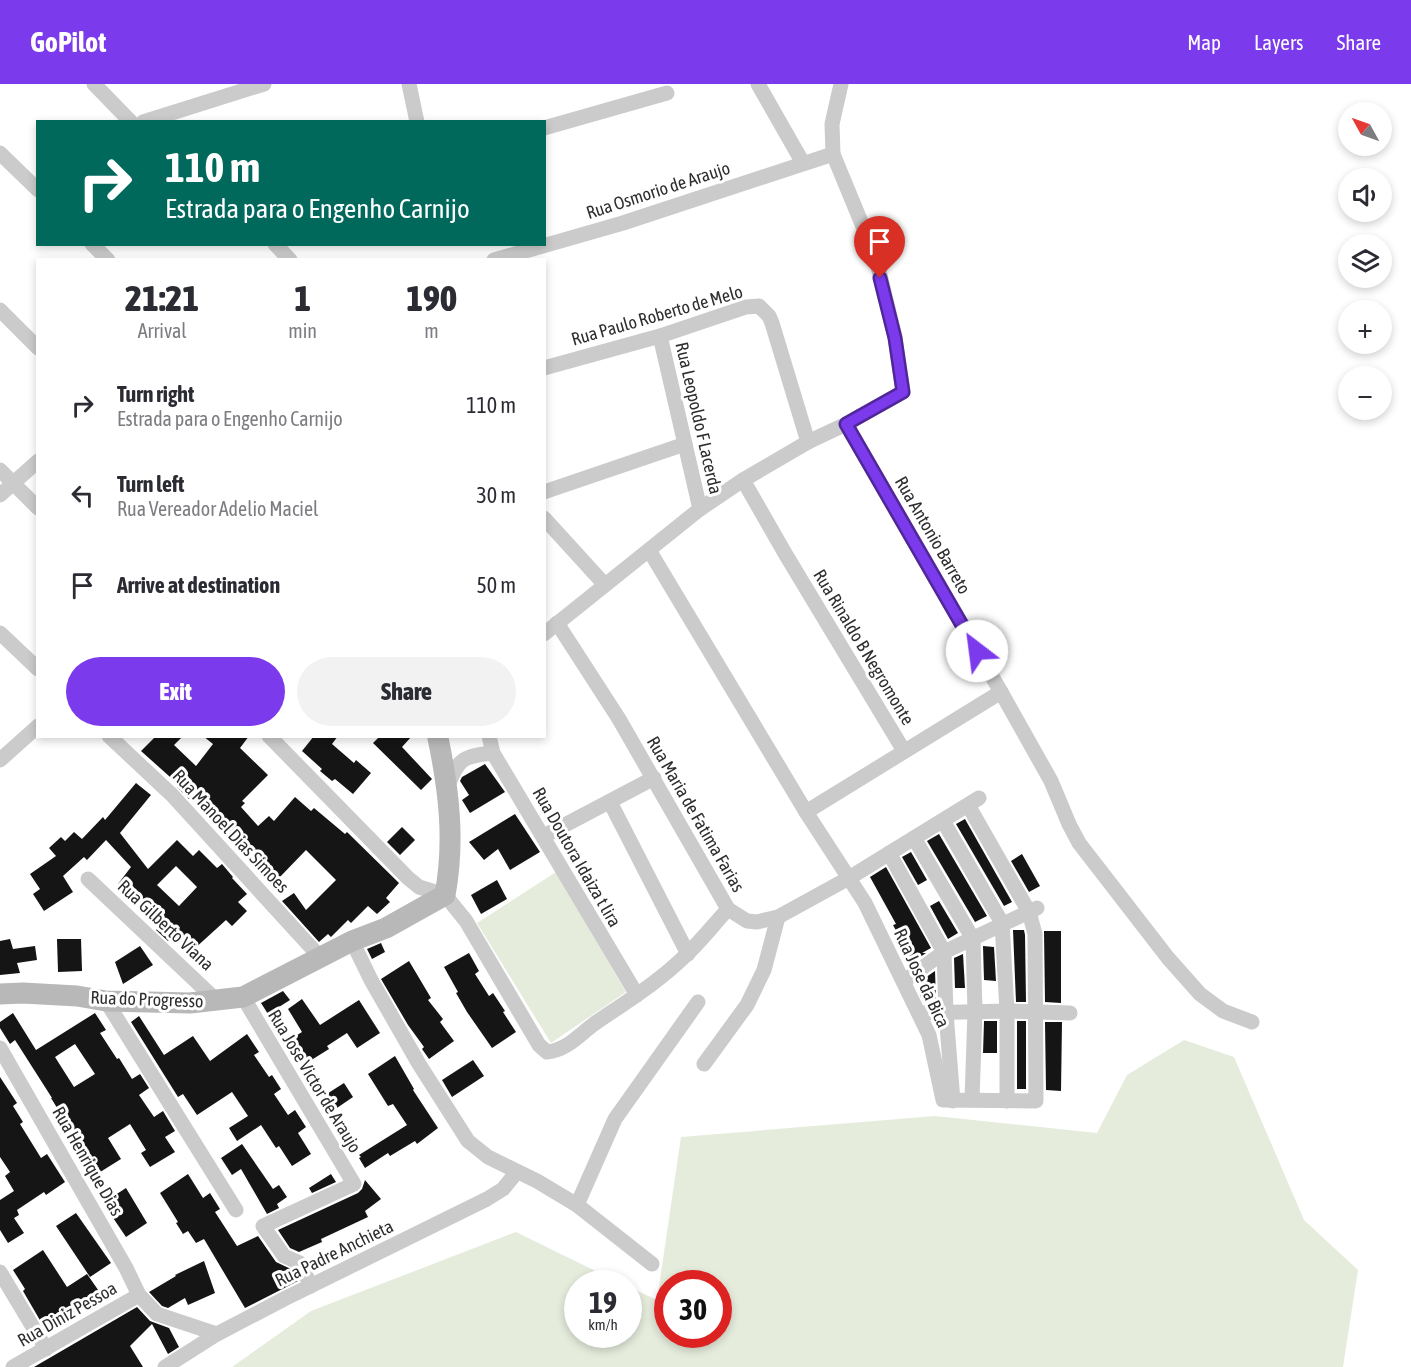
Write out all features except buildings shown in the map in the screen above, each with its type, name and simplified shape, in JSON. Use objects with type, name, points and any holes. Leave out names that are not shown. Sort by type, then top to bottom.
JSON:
[{"type":"street","points":[[94,84],[129,120]]},
{"type":"street","points":[[149,120],[264,84]]},
{"type":"street","points":[[409,84],[417,120]]},
{"type":"street","points":[[758,84],[803,164]]},
{"type":"street","points":[[546,632],[700,509],[743,480],[808,442],[903,392],[895,338],[876,258],[833,154],[832,124],[841,84]]},
{"type":"street","points":[[546,127],[667,93]]},
{"type":"street","points":[[0,153],[36,188]]},
{"type":"street","name":"Rua Osmorio de Araujo","points":[[546,245],[623,223],[833,154]]},
{"type":"street","points":[[277,246],[288,258]]},
{"type":"street","name":"Rua Osmorio de Araujo","points":[[501,258],[543,246]]},
{"type":"street","name":"Rua Paulo Roberto de Melo","points":[[546,367],[660,336],[755,306],[765,311],[772,323],[808,442]]},
{"type":"street","points":[[0,310],[36,346]]},
{"type":"street","name":"Rua Leopoldo F Lacerda","points":[[660,336],[700,509]]},
{"type":"street","name":"Rua Antonio Barreto","points":[[846,424],[1051,781],[1079,843],[1168,958],[1200,994],[1223,1011],[1252,1022]]},
{"type":"street","points":[[546,491],[685,444]]},
{"type":"street","points":[[0,495],[36,462]]},
{"type":"street","points":[[0,470],[36,506]]},
{"type":"street","name":"Rua Rinaldo B Negromonte","points":[[743,480],[904,751],[806,812]]},
{"type":"street","points":[[546,520],[605,585]]},
{"type":"street","points":[[649,550],[806,812]]},
{"type":"street","name":"Rua Maria de Fatima Farias","points":[[557,623],[613,709],[728,909],[747,921],[757,922],[778,917],[849,878],[974,802],[1033,910]]},
{"type":"street","points":[[0,633],[36,667]]},
{"type":"street","points":[[904,751],[1001,692]]},
{"type":"street","points":[[0,760],[36,728]]},
{"type":"street","name":"Rua Manoel Dias Simoes","points":[[110,738],[172,795],[320,957]]},
{"type":"street","points":[[271,738],[408,878],[427,890],[445,895],[466,921],[539,1045],[547,1052],[556,1051],[568,1045],[637,995],[688,954],[728,909]]},
{"type":"street","points":[[438,738],[448,786],[452,846],[445,895]]},
{"type":"street","name":"Rua Doutora Idaiza t lira","points":[[489,738],[493,753],[637,995]]},
{"type":"street","points":[[448,786],[460,761],[472,755],[493,753]]},
{"type":"street","points":[[544,836],[654,778]]},
{"type":"street","points":[[609,802],[688,954]]},
{"type":"street","name":"Rua Jose da Bica","points":[[806,812],[866,903],[919,1013],[948,1101]]},
{"type":"street","points":[[943,820],[1002,923],[1007,1101]]},
{"type":"street","points":[[914,838],[973,939],[975,1011],[972,1100]]},
{"type":"street","points":[[889,853],[944,952],[948,1101],[1036,1101],[1033,910],[944,952],[903,981]]},
{"type":"street","name":"Rua Gilberto Viana","points":[[88,879],[216,1000]]},
{"type":"street","name":"Rua do Progresso","points":[[0,994],[23,993],[77,996],[106,1001],[190,1003],[243,997],[352,941],[386,928],[445,895]]},
{"type":"street","points":[[704,1064],[751,996],[764,970],[778,917]]},
{"type":"street","points":[[352,941],[371,980],[419,1064],[464,1135],[488,1157],[516,1173],[537,1181],[577,1205],[652,1264]]},
{"type":"street","name":"Rua Jose Victor de Araujo","points":[[243,997],[354,1184],[263,1226],[284,1256],[300,1263],[311,1286]]},
{"type":"street","points":[[106,1001],[236,1210]]},
{"type":"street","points":[[577,1205],[615,1119],[698,1002]]},
{"type":"street","points":[[919,1013],[1070,1012]]},
{"type":"street","name":"Rua Henrique Dias","points":[[0,1048],[126,1268],[139,1295]]},
{"type":"street","name":"Rua Padre Anchieta","points":[[165,1367],[217,1334],[487,1199],[503,1189],[516,1173]]},
{"type":"street","points":[[0,1272],[46,1349]]},
{"type":"street","points":[[139,1295],[151,1309],[162,1317],[217,1334]]},
{"type":"street","name":"Rua Diniz Pessoa","points":[[13,1367],[139,1295]]},
{"type":"green space","points":[[556,872],[626,992],[551,1043],[477,923]]},
{"type":"green space","points":[[1184,1040],[1234,1057],[1304,1220],[1358,1270],[1343,1367],[232,1367],[311,1311],[516,1232],[593,1270],[564,1270],[564,1348],[642,1348],[642,1293],[654,1299],[654,1348],[732,1348],[732,1270],[661,1270],[681,1137],[935,1116],[1097,1133],[1127,1075]]},
{"type":"route","points":[[880,278],[900,361],[903,392],[846,424],[977,651]]}]
